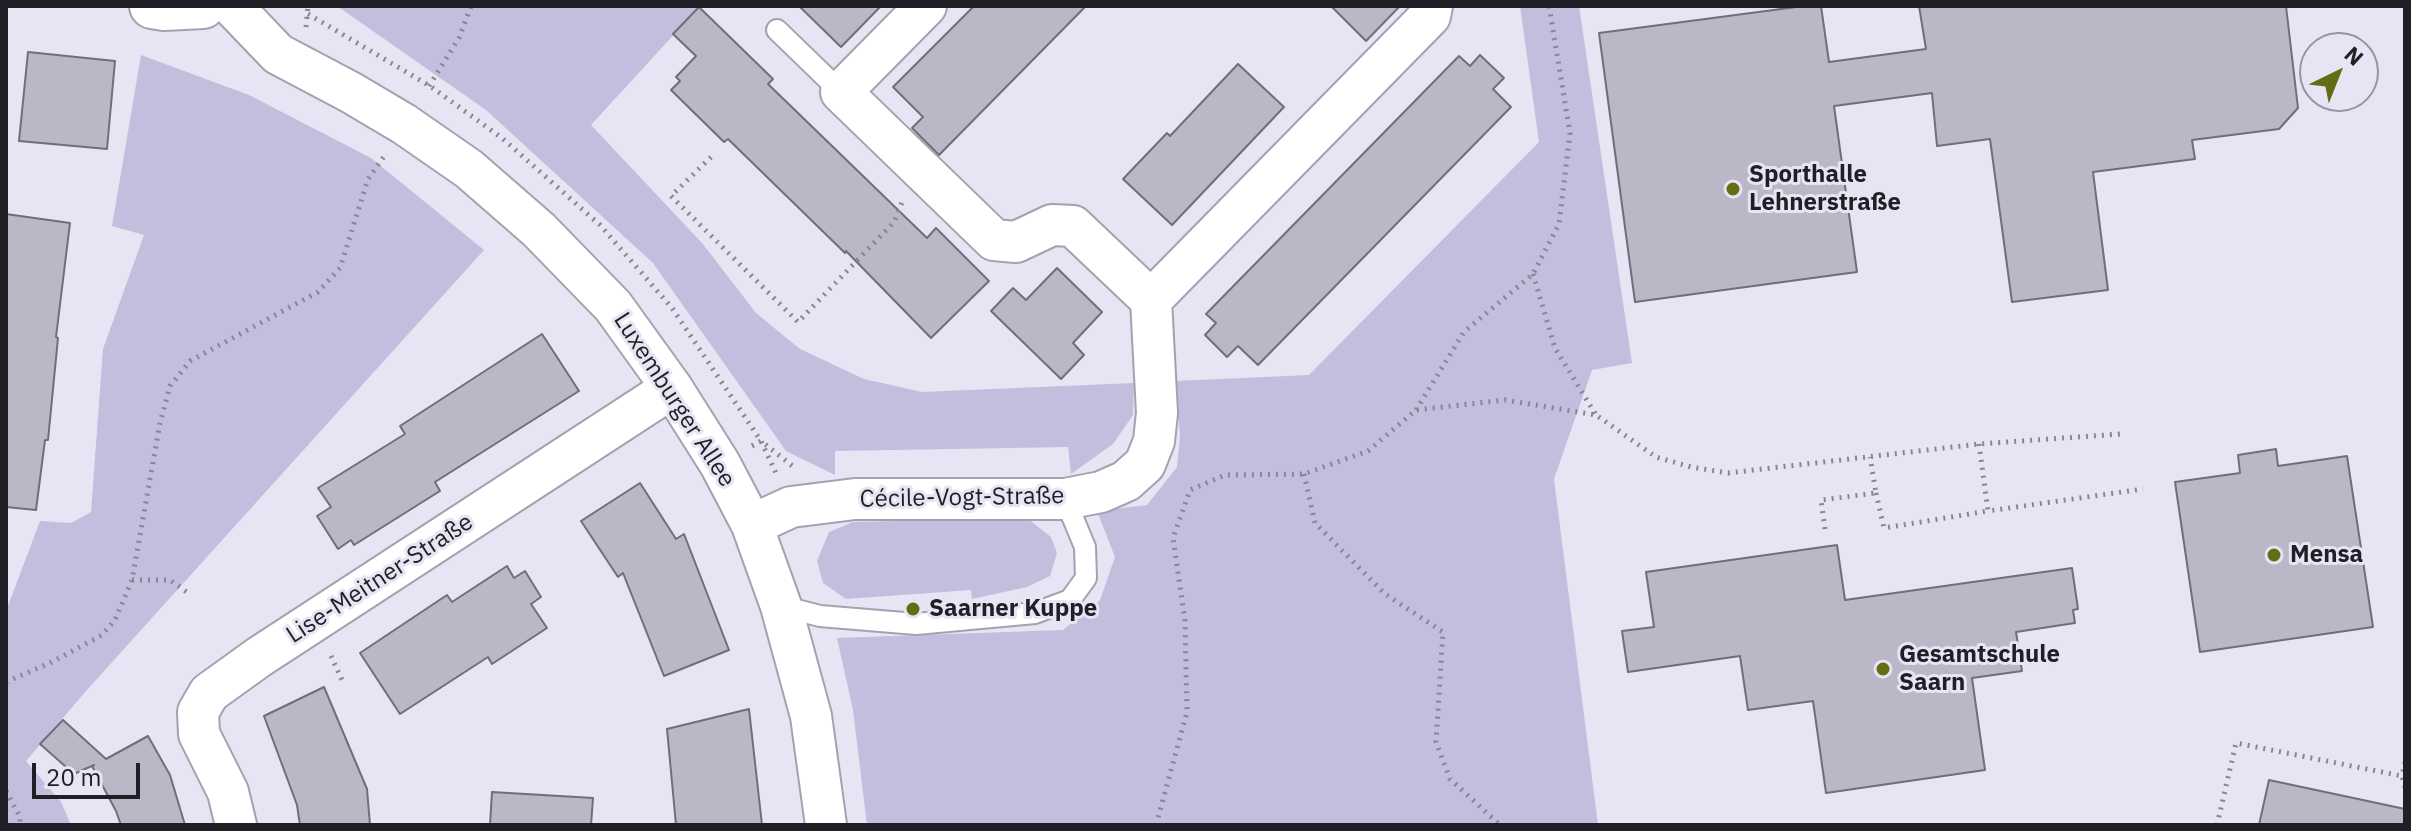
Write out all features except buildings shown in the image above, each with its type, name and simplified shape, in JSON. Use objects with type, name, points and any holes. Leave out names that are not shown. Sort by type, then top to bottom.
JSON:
[{"type":"street","points":[[152,6],[203,6]]},
{"type":"street","name":"Luxemburger Allee","points":[[232,6],[278,54],[404,124],[469,169],[539,230],[613,306],[672,388],[720,464],[752,525],[781,606],[811,716],[826,825]]},
{"type":"street","points":[[926,6],[841,92],[994,240],[1016,242],[1052,225],[1073,226],[1151,300],[1430,16],[1432,6]]},
{"type":"street","name":"Cécile-Vogt-Straße","points":[[752,525],[791,507],[855,499],[1065,499],[1101,492],[1126,481],[1145,464],[1154,441],[1157,413],[1151,300]]},
{"type":"street","name":"Lise-Meitner-Straße","points":[[236,825],[228,792],[199,734],[198,712],[209,693],[259,657],[672,388]]},
{"type":"lane","points":[[777,30],[841,92]]},
{"type":"lane","points":[[781,606],[832,617],[916,624],[1035,613],[1070,600],[1086,578],[1085,547],[1065,499]]},
{"type":"path","points":[[6,682],[102,635],[115,620],[132,580],[160,423],[170,386],[190,361],[318,292],[340,268],[368,179],[459,38],[471,6]]},
{"type":"path","points":[[1156,825],[1187,712],[1185,621],[1173,538],[1190,490],[1225,475],[1304,474],[1368,451],[1416,410],[1464,332],[1533,274],[1559,224],[1570,133],[1549,6]]},
{"type":"path","points":[[711,157],[671,196],[798,322],[894,222],[905,194],[923,173]]},
{"type":"path","points":[[1533,274],[1555,348],[1596,415],[1656,457],[1691,467],[1728,473],[1979,444],[2120,434]]},
{"type":"path","points":[[1416,410],[1505,400],[1596,415]]},
{"type":"path","points":[[1979,444],[1988,511]]},
{"type":"path","points":[[1870,457],[1884,528],[2143,489]]},
{"type":"path","points":[[1304,474],[1315,523],[1385,594],[1443,632],[1436,742],[1450,779],[1500,825]]},
{"type":"path","points":[[1825,529],[1821,500],[1876,493]]},
{"type":"path","points":[[132,580],[170,580],[188,593]]},
{"type":"path","points":[[336,666],[342,680]]},
{"type":"path","points":[[2217,825],[2236,743],[2402,776]]},
{"type":"path","points":[[2405,762],[2402,776],[2405,787]]},
{"type":"path","points":[[6,791],[20,817],[20,825]]},
{"type":"shaded area","points":[[337,6],[700,6],[591,125],[702,243],[756,313],[800,349],[864,379],[922,392],[1134,383],[1133,415],[1113,444],[1071,474],[1068,447],[835,451],[835,475],[786,451],[653,263],[486,110]]},
{"type":"shaded area","points":[[1520,6],[1579,6],[1632,363],[1592,370],[1554,479],[1598,825],[867,825],[853,710],[837,638],[1063,630],[1100,600],[1115,557],[1097,511],[1147,505],[1177,467],[1180,436],[1175,381],[1309,375],[1539,142]]},
{"type":"shaded area","points":[[141,55],[249,95],[371,158],[484,250],[26,761],[61,802],[71,825],[6,825],[6,611],[40,521],[71,523],[91,512],[103,349],[144,235],[112,226]]},
{"type":"shaded area","points":[[1027,518],[1051,537],[1057,553],[1050,576],[1027,587],[972,599],[971,590],[846,599],[823,583],[817,561],[829,532],[853,522]]},
{"type":"place","name":"Sporthalle Lehnerstraße","points":[[1733,189]]},
{"type":"place","name":"Mensa","points":[[2274,555]]},
{"type":"place","name":"Saarner Kuppe","points":[[913,609]]},
{"type":"place","name":"Gesamtschule Saarn","points":[[1883,669]]}]
